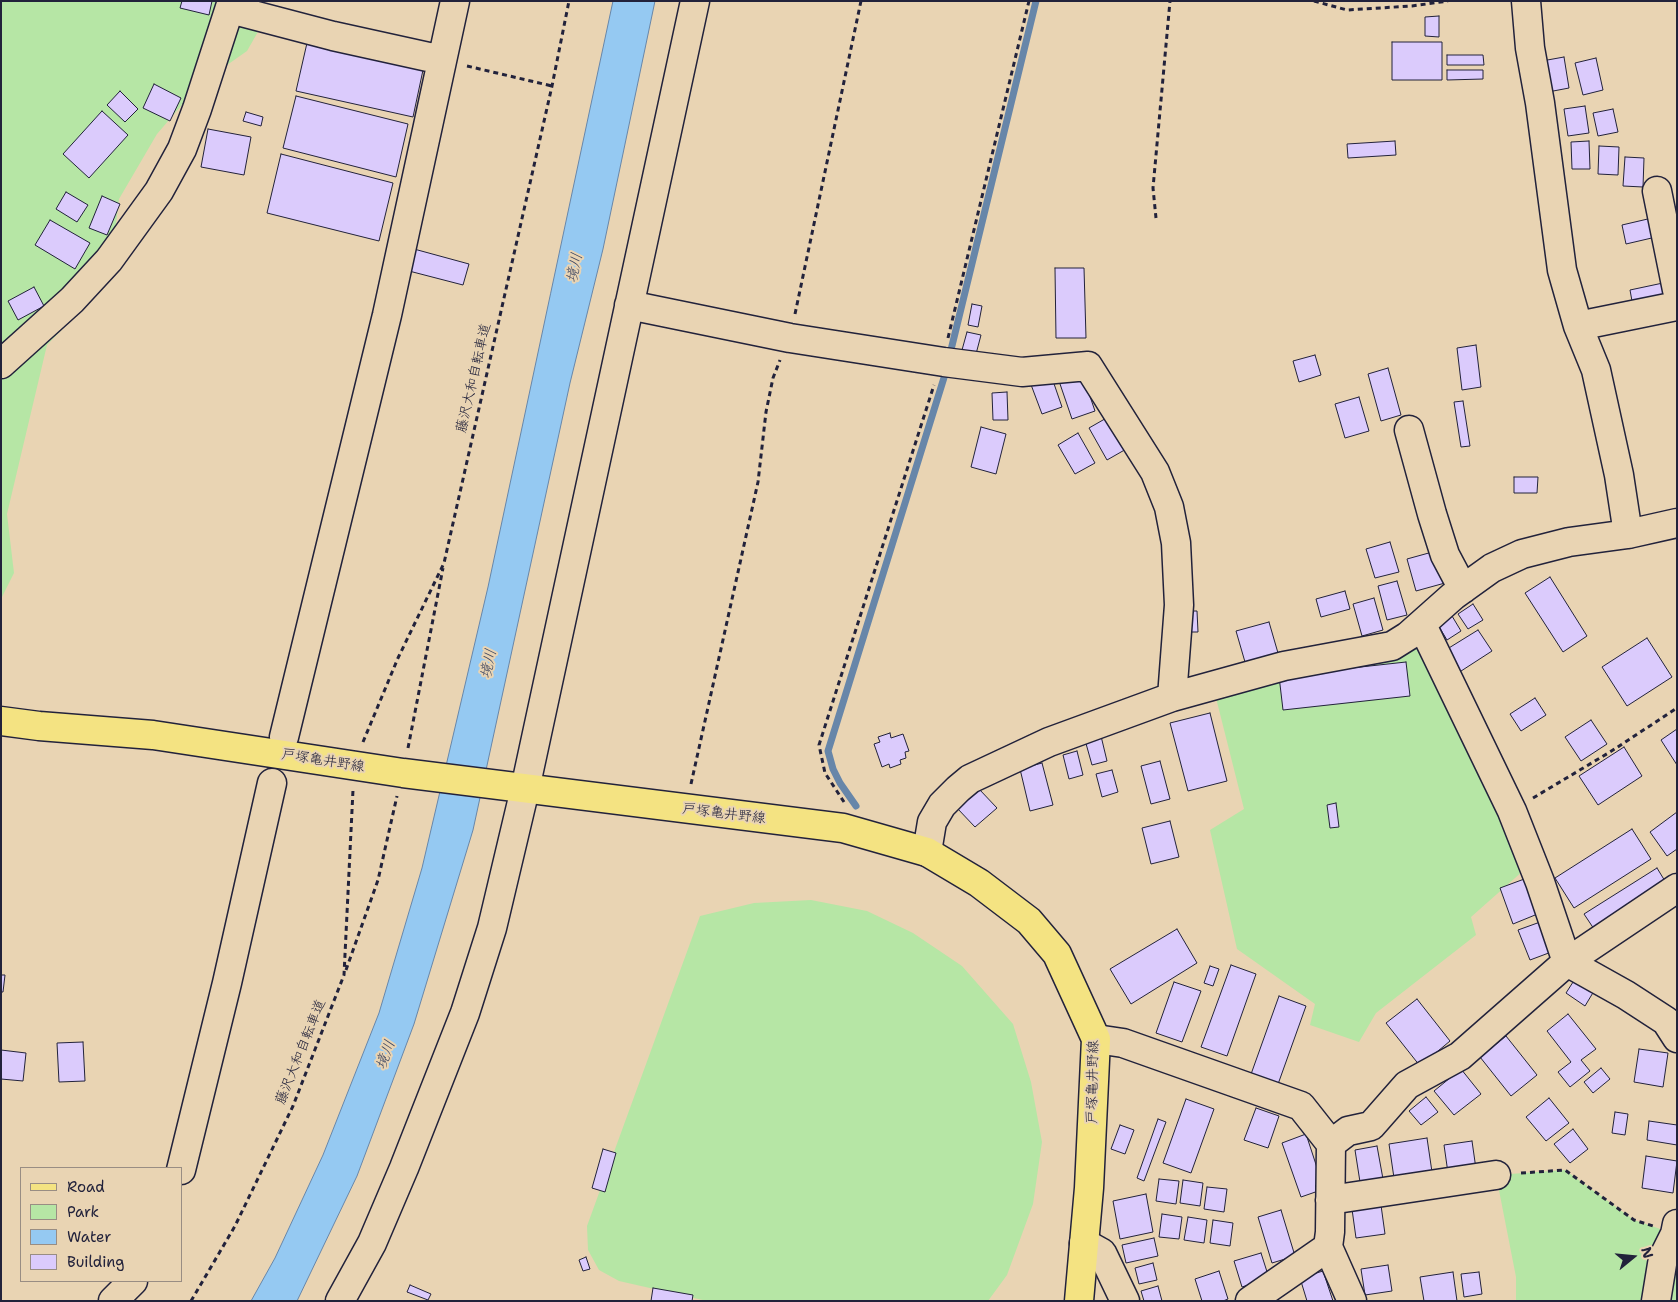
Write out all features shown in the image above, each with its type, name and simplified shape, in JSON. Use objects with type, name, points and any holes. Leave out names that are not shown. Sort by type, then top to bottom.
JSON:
[{"type":"main road","name":"戸塚亀井野線","points":[[1,721],[153,735],[520,789],[843,828],[927,852],[979,883],[1029,920],[1057,954],[1096,1039],[1089,1188],[1079,1301]]},
{"type":"street","points":[[284,737],[387,316],[455,1]]},
{"type":"street","points":[[340,1301],[372,1243],[404,1168],[465,1013],[492,928],[520,789],[695,1]]},
{"type":"street","points":[[1526,1],[1530,48],[1540,103],[1562,270],[1578,326],[1596,370],[1619,475],[1628,534]]},
{"type":"street","points":[[1,364],[72,300],[109,260],[159,191],[182,149],[231,5],[333,36],[442,60]]},
{"type":"street","points":[[1657,191],[1677,290]]},
{"type":"street","points":[[629,305],[790,338],[950,363],[1022,372],[1088,366],[1152,466],[1169,507],[1176,542],[1179,606],[1172,697]]},
{"type":"street","points":[[1578,326],[1677,306]]},
{"type":"street","points":[[1409,430],[1445,554],[1464,589]]},
{"type":"street","points":[[927,852],[932,822],[942,805],[970,778],[1049,742],[1172,697],[1284,666],[1392,646],[1408,636],[1492,568],[1522,554],[1569,542],[1628,534],[1677,523]]},
{"type":"street","points":[[1422,625],[1512,811],[1540,882],[1567,962],[1626,995],[1666,1021],[1677,1038]]},
{"type":"street","points":[[182,1167],[227,983],[272,783]]},
{"type":"street","points":[[1331,1144],[1348,1131],[1371,1126],[1407,1085],[1460,1056],[1567,962],[1677,888]]},
{"type":"street","points":[[1096,1039],[1123,1043],[1301,1106],[1331,1144],[1328,1247],[1352,1301]]},
{"type":"street","points":[[1330,1200],[1496,1175]]},
{"type":"street","points":[[1656,1301],[1663,1258],[1676,1231]]},
{"type":"street","points":[[1084,1243],[1102,1253],[1125,1301]]},
{"type":"street","points":[[1250,1301],[1328,1247]]},
{"type":"street","points":[[113,1301],[133,1282]]},
{"type":"path","name":"藤沢大和自転車道","points":[[362,746],[398,658],[444,564],[552,86],[568,1]]},
{"type":"path","points":[[692,778],[758,482],[766,412],[773,378],[790,338],[861,1]]},
{"type":"path","points":[[864,834],[825,773],[819,746],[950,363],[1030,1]]},
{"type":"path","points":[[1156,218],[1153,180],[1170,1]]},
{"type":"path","points":[[1314,1],[1347,10],[1412,6],[1448,1]]},
{"type":"path","points":[[442,60],[552,86]]},
{"type":"path","points":[[344,975],[378,880],[407,773],[444,564]]},
{"type":"path","points":[[1512,811],[1610,752],[1677,708]]},
{"type":"path","name":"藤沢大和自転車道","points":[[191,1301],[235,1226],[293,1106],[344,975],[353,790]]},
{"type":"path","points":[[1496,1175],[1565,1170],[1634,1220],[1676,1231]]},
{"type":"green space","points":[[1,1],[252,1],[259,30],[247,51],[200,84],[157,134],[119,199],[109,281],[47,345],[7,514],[14,573],[1,599]]},
{"type":"green space","points":[[1422,625],[1532,863],[1471,917],[1476,935],[1376,1013],[1359,1042],[1310,1025],[1315,1004],[1237,949],[1210,830],[1244,809],[1213,686]]},
{"type":"green space","points":[[811,900],[867,911],[913,933],[962,966],[1013,1024],[1031,1082],[1042,1142],[1033,1204],[1007,1275],[988,1301],[707,1301],[619,1281],[599,1270],[588,1250],[587,1226],[700,916],[754,903]]},
{"type":"green space","points":[[1565,1170],[1634,1220],[1675,1234],[1677,1222],[1677,1301],[1516,1301],[1516,1277],[1496,1175]]},
{"type":"water","name":"境川","points":[[613,1],[655,1],[603,249],[570,383],[473,830],[414,1024],[357,1176],[297,1301],[251,1301],[275,1258],[323,1155],[379,1013],[422,868],[488,587]]},
{"type":"building","points":[[182,1],[212,1],[209,15],[180,8]]},
{"type":"building","points":[[1439,16],[1439,37],[1425,36],[1425,17]]},
{"type":"building","points":[[1392,42],[1442,42],[1442,80],[1392,80]]},
{"type":"building","points":[[307,43],[423,70],[413,117],[296,91]]},
{"type":"building","points":[[1447,55],[1483,55],[1484,65],[1447,65]]},
{"type":"building","points":[[1564,57],[1569,88],[1548,92],[1542,61]]},
{"type":"building","points":[[1596,58],[1603,90],[1583,95],[1575,63]]},
{"type":"building","points":[[1447,70],[1483,70],[1483,79],[1447,80]]},
{"type":"building","points":[[154,84],[181,98],[170,121],[143,108]]},
{"type":"building","points":[[120,91],[138,109],[125,122],[107,105]]},
{"type":"building","points":[[296,96],[408,124],[396,177],[283,148]]},
{"type":"building","points":[[1585,106],[1589,133],[1568,136],[1564,109]]},
{"type":"building","points":[[1613,109],[1618,132],[1598,136],[1593,113]]},
{"type":"building","points":[[102,111],[128,135],[89,178],[63,154]]},
{"type":"building","points":[[246,112],[263,117],[261,126],[243,121]]},
{"type":"building","points":[[208,129],[251,137],[244,175],[201,167]]},
{"type":"building","points":[[1395,141],[1396,155],[1348,158],[1347,144]]},
{"type":"building","points":[[1589,141],[1590,169],[1572,169],[1571,142]]},
{"type":"building","points":[[1599,146],[1619,147],[1618,175],[1598,174]]},
{"type":"building","points":[[281,154],[393,183],[379,241],[267,213]]},
{"type":"building","points":[[1625,157],[1644,158],[1643,187],[1623,186]]},
{"type":"building","points":[[66,192],[88,205],[77,222],[56,209]]},
{"type":"building","points":[[102,196],[120,204],[107,235],[89,228]]},
{"type":"building","points":[[1652,218],[1656,237],[1626,244],[1622,225]]},
{"type":"building","points":[[50,220],[90,243],[75,269],[35,245]]},
{"type":"building","points":[[414,249],[469,264],[463,285],[409,271]]},
{"type":"building","points":[[1055,268],[1084,268],[1086,338],[1056,338]]},
{"type":"building","points":[[1663,283],[1665,294],[1632,301],[1630,290]]},
{"type":"building","points":[[34,287],[44,306],[18,320],[8,301]]},
{"type":"building","points":[[972,304],[982,306],[978,327],[968,325]]},
{"type":"building","points":[[967,332],[981,335],[976,354],[962,350]]},
{"type":"building","points":[[1476,345],[1481,387],[1462,390],[1457,348]]},
{"type":"building","points":[[1315,355],[1321,375],[1299,382],[1293,361]]},
{"type":"building","points":[[1388,368],[1401,415],[1381,421],[1368,374]]},
{"type":"building","points":[[1082,373],[1095,411],[1072,419],[1059,381]]},
{"type":"building","points":[[1051,375],[1062,407],[1042,414],[1030,382]]},
{"type":"building","points":[[1007,392],[1008,420],[993,420],[992,393]]},
{"type":"building","points":[[1359,397],[1369,431],[1345,438],[1335,404]]},
{"type":"building","points":[[1463,401],[1470,446],[1461,447],[1454,402]]},
{"type":"building","points":[[1110,416],[1128,448],[1107,460],[1089,428]]},
{"type":"building","points":[[981,427],[1006,434],[996,474],[971,467]]},
{"type":"building","points":[[1078,433],[1095,463],[1075,474],[1058,445]]},
{"type":"building","points":[[1514,477],[1538,477],[1537,493],[1514,493]]},
{"type":"building","points":[[1390,542],[1399,572],[1375,578],[1366,549]]},
{"type":"building","points":[[1436,551],[1445,583],[1416,591],[1407,559]]},
{"type":"building","points":[[1550,577],[1587,636],[1563,652],[1525,593]]},
{"type":"building","points":[[1397,581],[1407,615],[1387,620],[1378,586]]},
{"type":"building","points":[[1345,591],[1350,609],[1321,617],[1316,599]]},
{"type":"building","points":[[1374,598],[1383,630],[1362,636],[1353,604]]},
{"type":"building","points":[[1473,604],[1483,620],[1468,629],[1458,614]]},
{"type":"building","points":[[1184,611],[1197,611],[1198,632],[1185,632]]},
{"type":"building","points":[[1452,616],[1461,631],[1447,640],[1438,625]]},
{"type":"building","points":[[1269,622],[1278,653],[1245,662],[1236,631]]},
{"type":"building","points":[[1478,630],[1492,651],[1458,673],[1444,651]]},
{"type":"building","points":[[1647,638],[1672,677],[1627,706],[1602,667]]},
{"type":"building","points":[[1406,662],[1410,696],[1283,710],[1279,676]]},
{"type":"building","points":[[1535,698],[1546,715],[1521,731],[1510,714]]},
{"type":"building","points":[[1210,713],[1227,781],[1188,791],[1170,723]]},
{"type":"building","points":[[1591,720],[1607,744],[1581,761],[1565,737]]},
{"type":"building","points":[[1677,729],[1677,765],[1661,740]]},
{"type":"building","points":[[890,733],[891,738],[903,734],[909,751],[905,752],[906,758],[900,760],[901,764],[890,768],[889,764],[882,767],[874,744],[880,742],[878,737]]},
{"type":"building","points":[[1101,736],[1107,761],[1092,765],[1085,740]]},
{"type":"building","points":[[1624,747],[1642,776],[1598,805],[1579,776]]},
{"type":"building","points":[[1077,751],[1083,775],[1069,779],[1063,755]]},
{"type":"building","points":[[1160,761],[1170,799],[1151,804],[1141,766]]},
{"type":"building","points":[[1042,763],[1053,805],[1030,811],[1020,769]]},
{"type":"building","points":[[1112,770],[1118,792],[1102,797],[1096,774]]},
{"type":"building","points":[[979,789],[997,808],[975,827],[957,808]]},
{"type":"building","points":[[1336,803],[1339,827],[1330,828],[1327,805]]},
{"type":"building","points":[[1677,812],[1677,849],[1667,856],[1650,832]]},
{"type":"building","points":[[1170,821],[1179,857],[1151,864],[1142,828]]},
{"type":"building","points":[[1632,829],[1651,859],[1574,908],[1555,878]]},
{"type":"building","points":[[1657,868],[1668,886],[1596,932],[1584,914]]},
{"type":"building","points":[[1527,878],[1540,913],[1513,924],[1500,888]]},
{"type":"building","points":[[1543,921],[1554,951],[1530,960],[1518,930]]},
{"type":"building","points":[[1177,929],[1197,963],[1131,1004],[1110,969]]},
{"type":"building","points":[[1231,965],[1256,974],[1227,1056],[1201,1047]]},
{"type":"building","points":[[1210,966],[1219,969],[1213,986],[1204,983]]},
{"type":"building","points":[[1,975],[5,975],[3,992],[1,992]]},
{"type":"building","points":[[1575,979],[1594,991],[1585,1006],[1566,993]]},
{"type":"building","points":[[1174,982],[1201,991],[1182,1042],[1156,1033]]},
{"type":"building","points":[[1279,996],[1306,1006],[1277,1087],[1250,1077]]},
{"type":"building","points":[[1417,999],[1450,1041],[1420,1066],[1386,1023]]},
{"type":"building","points":[[1568,1014],[1596,1049],[1581,1060],[1590,1071],[1570,1087],[1558,1072],[1571,1062],[1547,1031]]},
{"type":"building","points":[[1506,1036],[1537,1075],[1511,1096],[1480,1057]]},
{"type":"building","points":[[83,1042],[85,1081],[59,1082],[57,1043]]},
{"type":"building","points":[[1639,1049],[1668,1053],[1663,1087],[1634,1082]]},
{"type":"building","points":[[1,1050],[26,1053],[23,1081],[1,1079]]},
{"type":"building","points":[[1601,1068],[1610,1079],[1593,1093],[1584,1082]]},
{"type":"building","points":[[1461,1069],[1481,1094],[1454,1115],[1434,1091]]},
{"type":"building","points":[[1426,1097],[1438,1112],[1421,1125],[1409,1111]]},
{"type":"building","points":[[1549,1098],[1569,1123],[1546,1141],[1526,1117]]},
{"type":"building","points":[[1186,1099],[1214,1109],[1191,1173],[1163,1163]]},
{"type":"building","points":[[1256,1108],[1279,1116],[1268,1148],[1244,1140]]},
{"type":"building","points":[[1615,1112],[1628,1114],[1625,1135],[1612,1133]]},
{"type":"building","points":[[1158,1119],[1166,1122],[1144,1181],[1137,1178]]},
{"type":"building","points":[[1649,1121],[1677,1125],[1677,1145],[1647,1140]]},
{"type":"building","points":[[1120,1125],[1134,1130],[1125,1154],[1111,1149]]},
{"type":"building","points":[[1573,1129],[1588,1149],[1570,1163],[1554,1144]]},
{"type":"building","points":[[1306,1134],[1324,1189],[1301,1197],[1282,1143]]},
{"type":"building","points":[[1427,1138],[1432,1172],[1394,1178],[1389,1144]]},
{"type":"building","points":[[1472,1141],[1476,1169],[1448,1173],[1444,1145]]},
{"type":"building","points":[[1377,1146],[1383,1179],[1360,1182],[1355,1150]]},
{"type":"building","points":[[603,1149],[616,1153],[605,1192],[592,1188]]},
{"type":"building","points":[[1646,1156],[1677,1161],[1673,1193],[1642,1188]]},
{"type":"building","points":[[1159,1179],[1179,1181],[1176,1204],[1156,1201]]},
{"type":"building","points":[[1183,1180],[1203,1183],[1200,1206],[1180,1203]]},
{"type":"building","points":[[1207,1187],[1227,1189],[1224,1212],[1204,1209]]},
{"type":"building","points":[[1146,1194],[1153,1232],[1120,1239],[1113,1201]]},
{"type":"building","points":[[1380,1198],[1385,1234],[1356,1238],[1351,1202]]},
{"type":"building","points":[[1281,1210],[1295,1256],[1272,1263],[1258,1217]]},
{"type":"building","points":[[1162,1214],[1182,1217],[1179,1239],[1159,1237]]},
{"type":"building","points":[[1188,1217],[1207,1220],[1204,1243],[1184,1240]]},
{"type":"building","points":[[1213,1220],[1233,1223],[1230,1246],[1210,1243]]},
{"type":"building","points":[[1154,1238],[1158,1256],[1126,1263],[1122,1245]]},
{"type":"building","points":[[1261,1253],[1269,1278],[1242,1287],[1234,1261]]},
{"type":"building","points":[[586,1257],[590,1269],[583,1271],[579,1260]]},
{"type":"building","points":[[1153,1263],[1157,1280],[1139,1284],[1135,1268]]},
{"type":"building","points":[[1388,1265],[1392,1291],[1365,1295],[1361,1269]]},
{"type":"building","points":[[1219,1271],[1228,1299],[1223,1301],[1202,1301],[1195,1279]]},
{"type":"building","points":[[1323,1271],[1333,1301],[1307,1301],[1300,1278]]},
{"type":"building","points":[[1453,1272],[1457,1301],[1424,1301],[1420,1277]]},
{"type":"building","points":[[1479,1272],[1482,1294],[1464,1297],[1461,1274]]},
{"type":"building","points":[[410,1285],[431,1294],[428,1300],[407,1292]]},
{"type":"building","points":[[1158,1286],[1162,1301],[1144,1301],[1141,1291]]},
{"type":"building","points":[[653,1288],[693,1295],[692,1301],[651,1301]]},
{"type":"waterway","points":[[949,358],[1036,1]]},
{"type":"waterway","points":[[856,806],[840,783],[833,769],[828,751],[947,368]]}]
